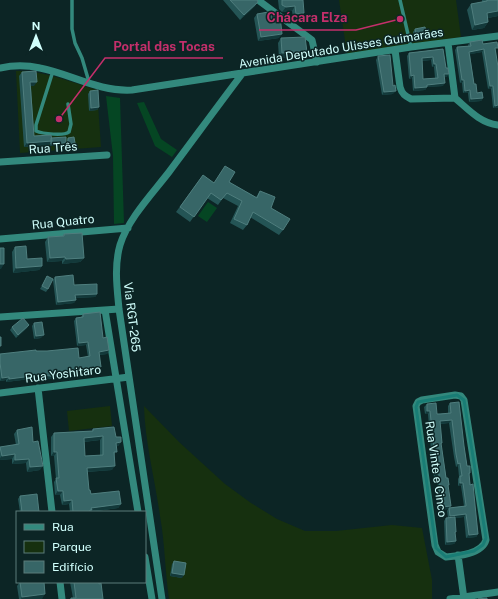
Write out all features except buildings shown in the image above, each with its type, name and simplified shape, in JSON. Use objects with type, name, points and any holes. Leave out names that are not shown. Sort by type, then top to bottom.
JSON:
[{"type":"street","points":[[258,0],[312,40],[317,62]]},
{"type":"street","name":"Avenida Deputado Ulisses Guimarães","points":[[0,68],[10,66],[38,67],[112,90],[132,90],[411,47],[498,36]]},
{"type":"street","points":[[448,43],[455,98],[475,116],[488,123],[498,125]]},
{"type":"street","points":[[395,50],[402,93],[411,99],[455,98]]},
{"type":"street","name":"Via RGT-265","points":[[162,599],[119,309],[116,271],[119,247],[128,228],[147,199],[242,74]]},
{"type":"street","name":"Rua Três","points":[[0,162],[107,155]]},
{"type":"street","name":"Rua Quatro","points":[[0,240],[128,228]]},
{"type":"street","points":[[0,316],[119,309]]},
{"type":"street","points":[[105,310],[138,511]]},
{"type":"street","name":"Rua Yoshitaro","points":[[0,393],[129,377]]},
{"type":"street","points":[[38,388],[52,511]]},
{"type":"street","name":"Rua Vinte e Cinco","points":[[453,395],[460,396],[464,400],[486,538],[485,542],[480,548],[458,555],[444,556],[438,552],[436,548],[416,407],[417,403],[420,401],[453,395]]},
{"type":"street","points":[[458,555],[464,598]]},
{"type":"street","points":[[146,562],[152,599]]},
{"type":"street","points":[[60,583],[62,599]]},
{"type":"street","points":[[450,599],[498,592]]},
{"type":"lane","points":[[72,0],[72,29],[75,43],[82,58],[90,84]]},
{"type":"lane","points":[[400,0],[411,47]]},
{"type":"lane","points":[[53,71],[36,125],[36,131],[42,133],[63,134],[69,132],[71,124],[68,104]]},
{"type":"highlighted area","points":[[457,395],[464,400],[486,538],[483,545],[474,551],[446,557],[436,548],[416,407],[418,402]]},
{"type":"green space","points":[[339,0],[456,0],[461,37],[347,54]]},
{"type":"green space","points":[[16,71],[47,74],[97,90],[101,147],[20,153]]},
{"type":"green space","points":[[110,406],[112,426],[69,431],[67,411]]},
{"type":"green space","points":[[144,406],[179,442],[225,484],[251,503],[277,519],[305,531],[336,531],[392,525],[422,528],[432,580],[432,599],[169,599],[162,526],[148,447]]},
{"type":"shaded area","points":[[106,96],[120,98],[124,223],[114,224],[113,156]]},
{"type":"shaded area","points":[[144,102],[161,139],[177,150],[172,157],[155,146],[137,103]]},
{"type":"shaded area","points":[[208,202],[217,208],[207,222],[198,216]]},
{"type":"place","name":"Chácara Elza","points":[[400,19]]},
{"type":"place","name":"Portal das Tocas","points":[[59,119]]}]
